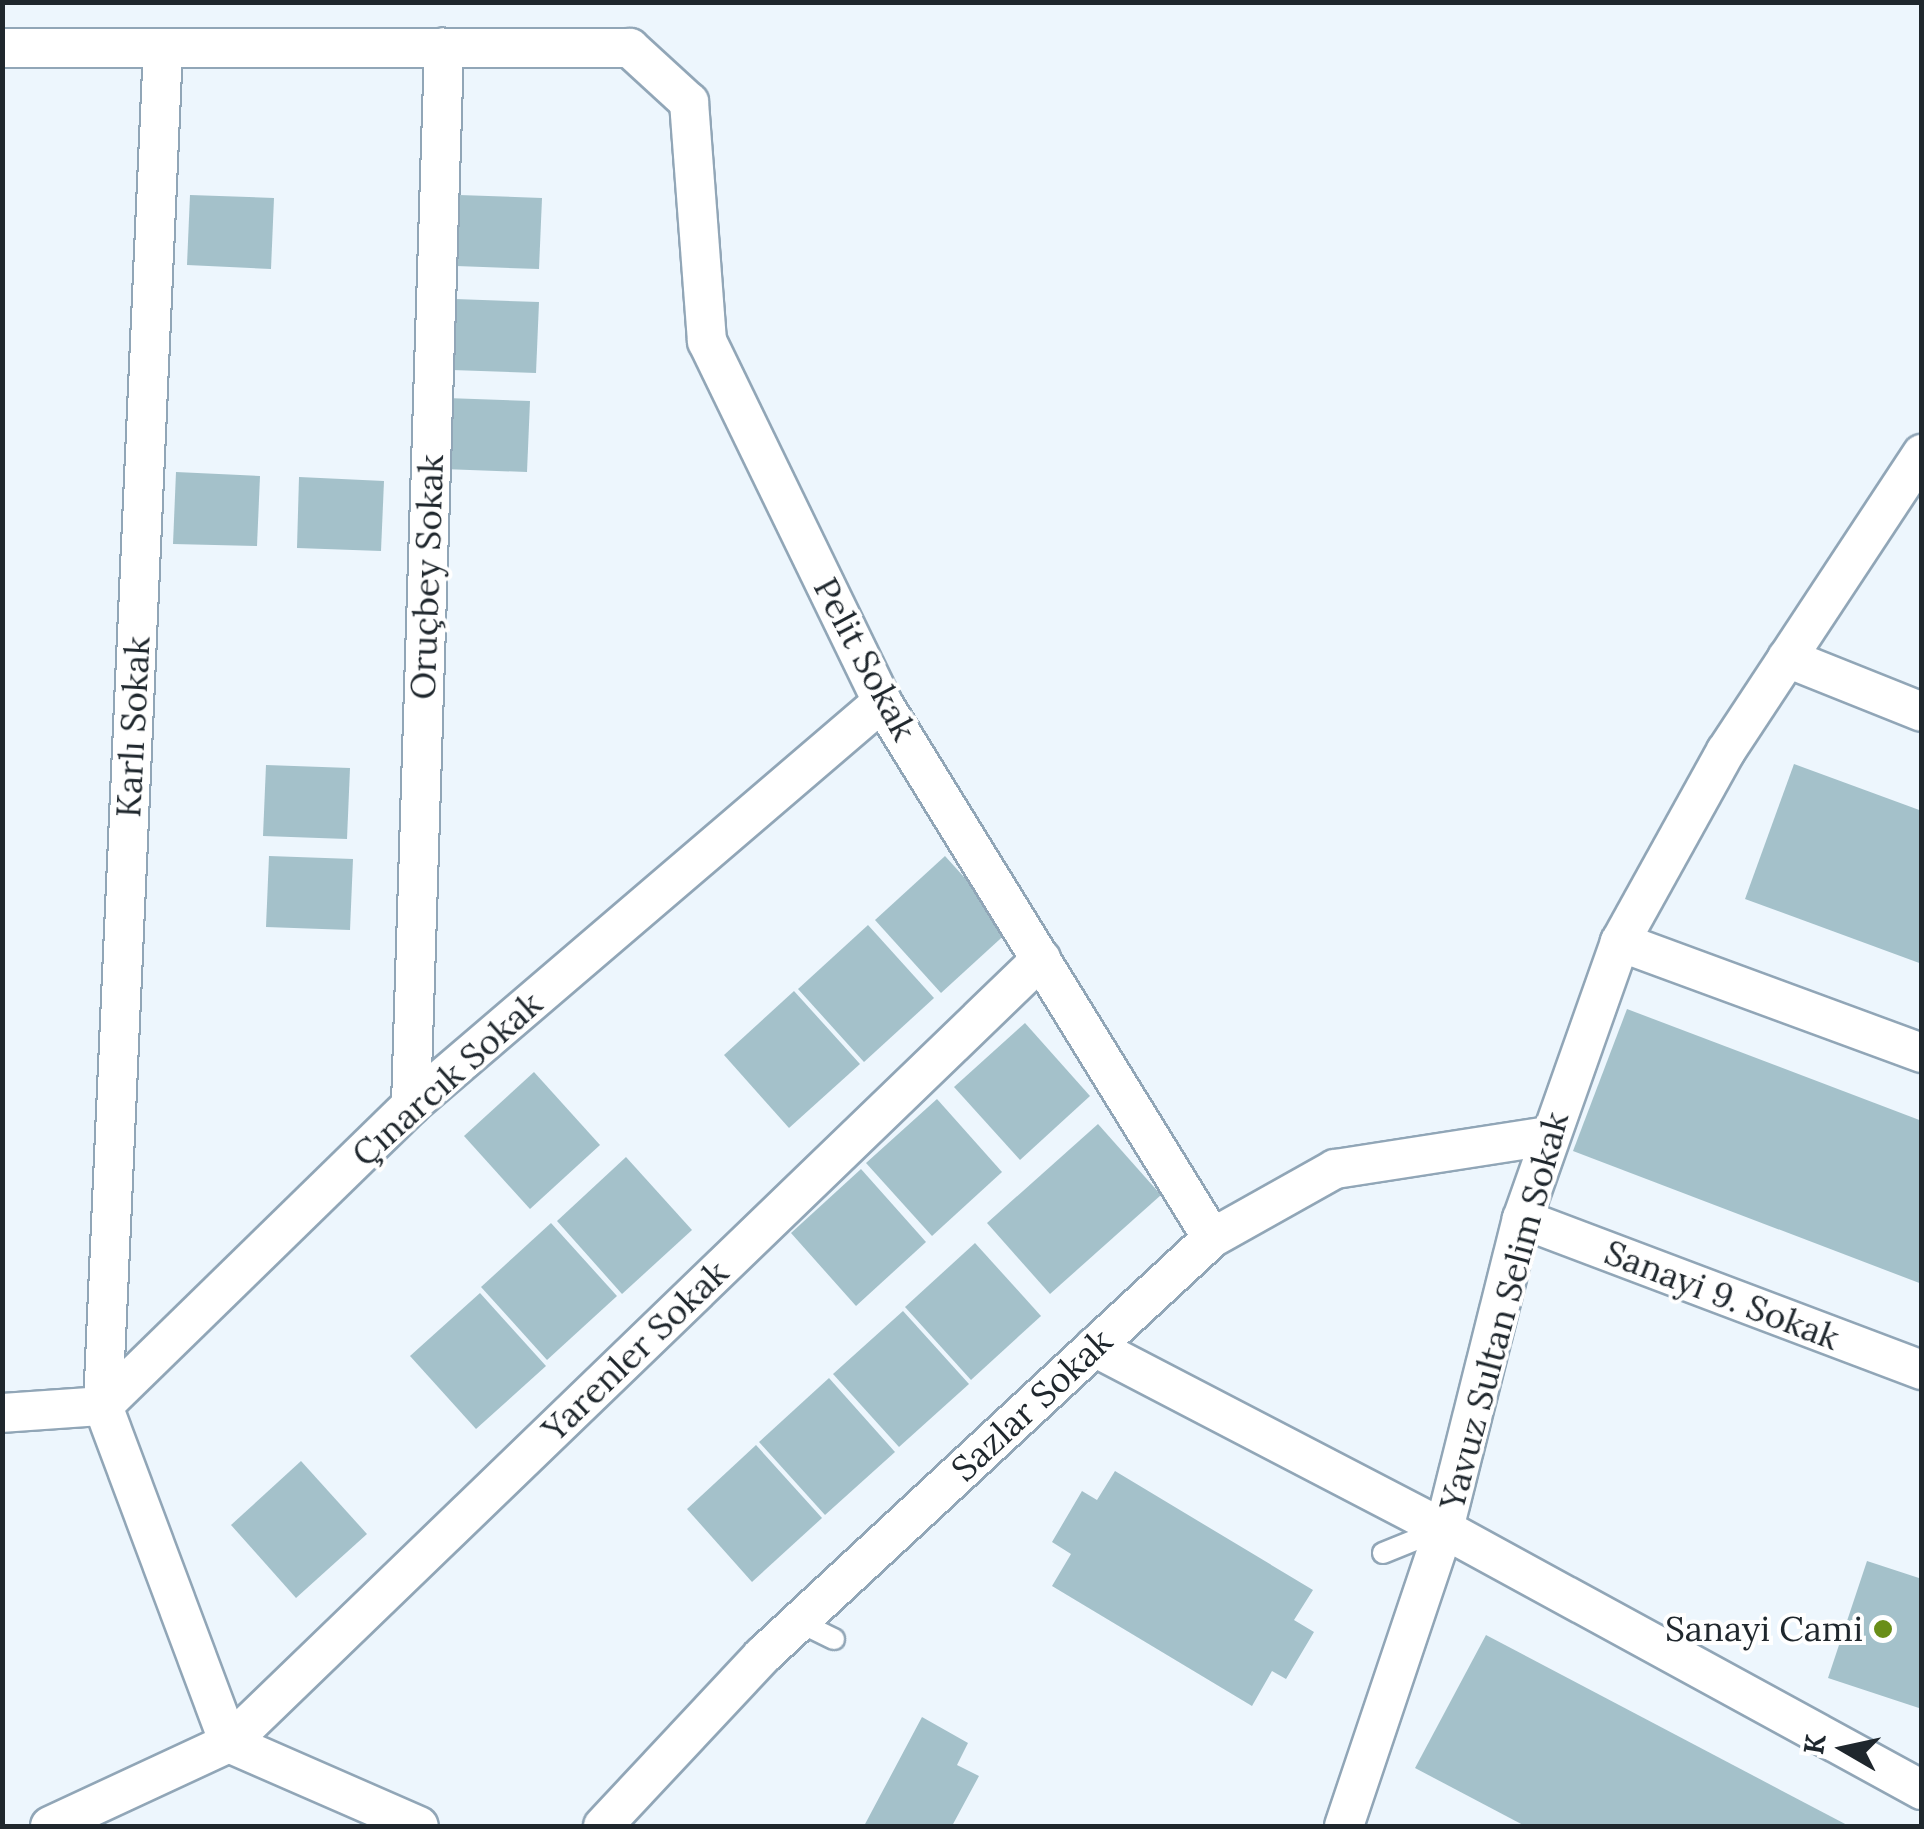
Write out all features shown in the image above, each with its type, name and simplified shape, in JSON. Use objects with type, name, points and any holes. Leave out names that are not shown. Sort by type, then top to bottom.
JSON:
[{"type":"street","points":[[2,48],[444,48]]},
{"type":"street","name":"Karlı Sokak","points":[[103,1406],[163,48]]},
{"type":"street","name":"Pelit Sokak","points":[[444,48],[630,48],[689,102],[707,341],[882,702],[1212,1238]]},
{"type":"street","name":"Oruçbey Sokak","points":[[411,1106],[444,48]]},
{"type":"street","name":"Yavuz Sultan Selim Sokak","points":[[1345,1826],[1444,1529],[1522,1219],[1548,1136],[1620,942],[1726,752],[1922,454]]},
{"type":"street","points":[[1787,658],[1922,712]]},
{"type":"street","name":"Çınarcık Sokak","points":[[103,1406],[411,1106],[882,702]]},
{"type":"street","points":[[1620,942],[1922,1053]]},
{"type":"street","name":"Yarenler Sokak","points":[[50,1826],[229,1743],[1040,959]]},
{"type":"street","name":"Sazlar Sokak","points":[[603,1826],[798,1622],[1212,1238],[1335,1169],[1548,1136]]},
{"type":"street","name":"Sanayi 9. Sokak","points":[[1522,1219],[1922,1370]]},
{"type":"street","points":[[1094,1348],[1444,1529],[1922,1790]]},
{"type":"street","points":[[2,1413],[103,1406],[229,1743],[419,1826]]},
{"type":"lane","points":[[1383,1552],[1444,1529]]},
{"type":"lane","points":[[798,1622],[834,1639]]},
{"type":"building","points":[[190,195],[274,198],[271,269],[187,265]]},
{"type":"building","points":[[459,195],[542,198],[539,269],[456,266]]},
{"type":"building","points":[[455,299],[539,302],[536,373],[452,370]]},
{"type":"building","points":[[446,398],[530,401],[527,472],[443,469]]},
{"type":"building","points":[[176,472],[260,476],[257,546],[173,544]]},
{"type":"building","points":[[299,477],[384,481],[381,551],[297,548]]},
{"type":"building","points":[[1794,764],[1922,811],[1922,964],[1745,899]]},
{"type":"building","points":[[266,765],[350,768],[347,839],[263,836]]},
{"type":"building","points":[[269,856],[353,859],[350,930],[266,927]]},
{"type":"building","points":[[945,856],[1011,929],[941,993],[875,920]]},
{"type":"building","points":[[868,925],[934,998],[864,1062],[798,989]]},
{"type":"building","points":[[794,991],[860,1064],[789,1128],[724,1055]]},
{"type":"building","points":[[1627,1009],[1922,1121],[1922,1284],[1573,1151]]},
{"type":"building","points":[[1025,1023],[1090,1096],[1020,1160],[954,1087]]},
{"type":"building","points":[[534,1072],[600,1145],[530,1209],[464,1136]]},
{"type":"building","points":[[937,1099],[1002,1172],[932,1236],[866,1163]]},
{"type":"building","points":[[1098,1124],[1161,1195],[1050,1294],[987,1223]]},
{"type":"building","points":[[626,1157],[692,1230],[622,1294],[557,1221]]},
{"type":"building","points":[[861,1169],[926,1242],[856,1306],[791,1233]]},
{"type":"building","points":[[551,1223],[617,1296],[547,1360],[481,1287]]},
{"type":"building","points":[[975,1243],[1041,1316],[971,1380],[905,1307]]},
{"type":"building","points":[[480,1293],[546,1366],[476,1429],[410,1356]]},
{"type":"building","points":[[903,1311],[969,1384],[899,1447],[833,1374]]},
{"type":"building","points":[[829,1378],[895,1452],[825,1515],[759,1442]]},
{"type":"building","points":[[756,1445],[822,1518],[752,1582],[687,1509]]},
{"type":"building","points":[[301,1461],[367,1534],[296,1598],[231,1525]]},
{"type":"building","points":[[1115,1471],[1313,1590],[1294,1620],[1314,1632],[1286,1679],[1272,1671],[1252,1706],[1052,1586],[1071,1554],[1052,1542],[1082,1491],[1097,1500]]},
{"type":"building","name":"Sanayi Cami","points":[[1867,1561],[1922,1579],[1922,1709],[1828,1678]]},
{"type":"building","points":[[1486,1635],[1849,1826],[1525,1826],[1415,1768]]},
{"type":"building","points":[[922,1717],[968,1743],[957,1765],[979,1776],[952,1826],[864,1826]]},
{"type":"place","name":"Sanayi Cami","points":[[1883,1629]]}]
